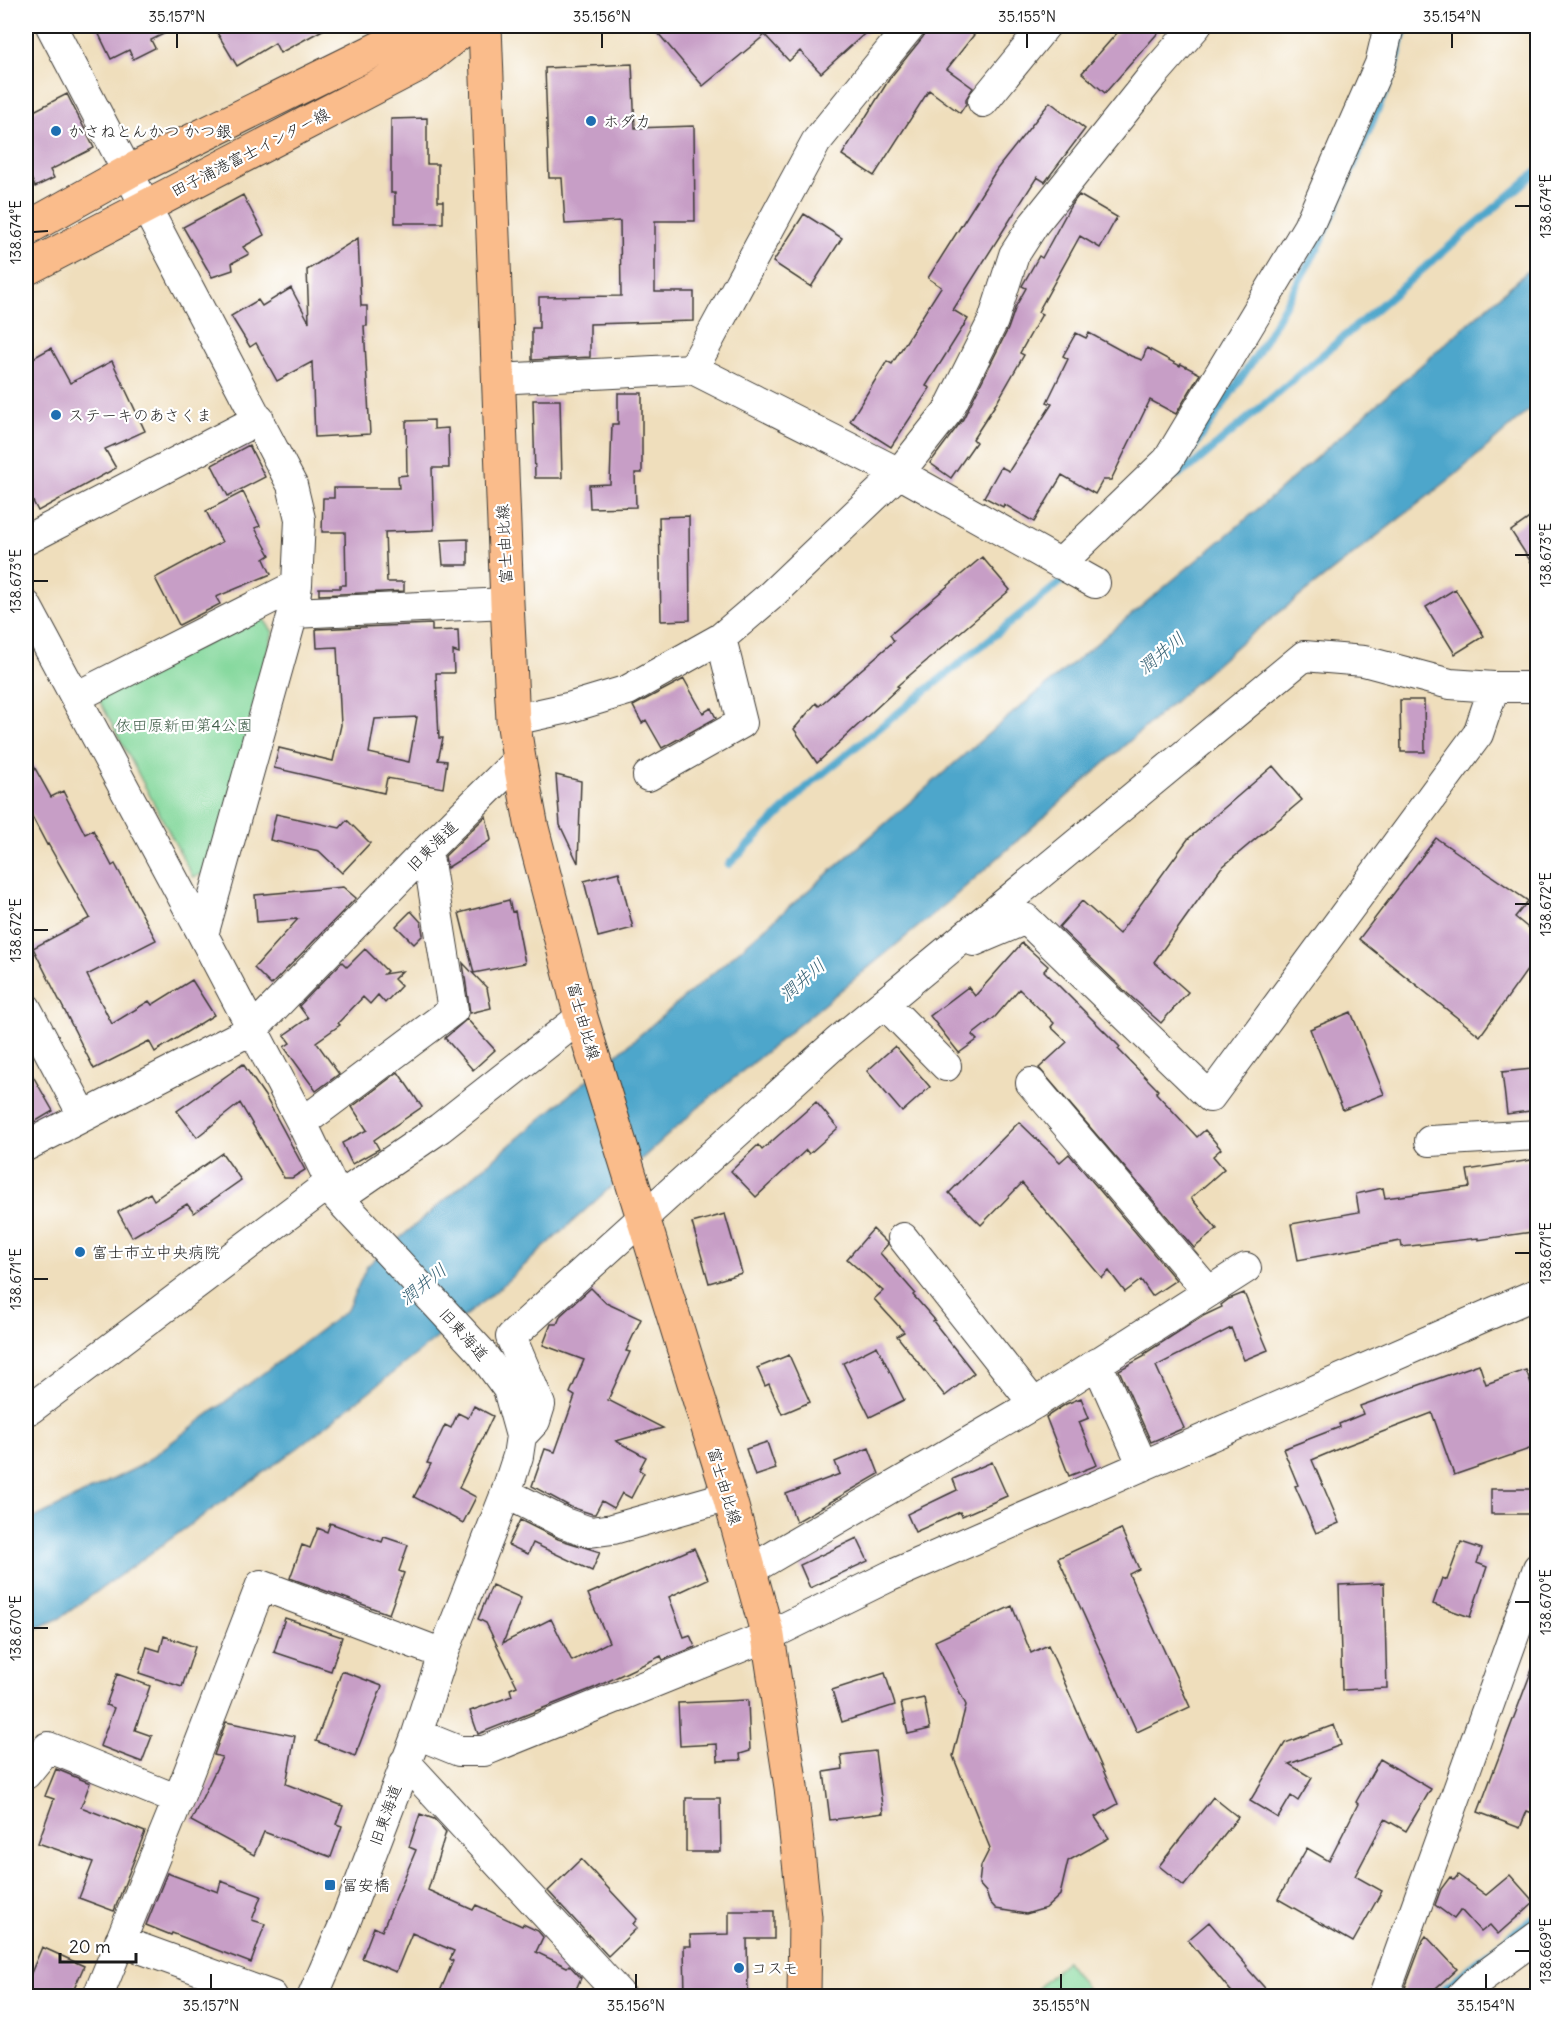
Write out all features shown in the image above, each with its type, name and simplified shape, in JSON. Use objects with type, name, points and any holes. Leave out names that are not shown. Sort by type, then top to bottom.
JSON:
[{"type":"main road","points":[[26,229],[128,172],[421,26]]},
{"type":"main road","name":"田子浦港富士インター線","points":[[26,269],[420,64],[468,26]]},
{"type":"main road","name":"富士由比線","points":[[485,26],[507,603],[513,720],[519,759],[534,839],[583,1023],[729,1496],[768,1636],[791,1787],[805,1917],[804,1996]]},
{"type":"street","points":[[51,26],[259,419],[292,485],[300,519],[295,599],[203,935]]},
{"type":"street","points":[[693,369],[816,142],[910,26]]},
{"type":"street","points":[[983,102],[1044,26]]},
{"type":"street","points":[[513,720],[568,708],[628,690],[721,638],[770,596],[899,473],[948,411],[993,321],[1014,255],[1034,224],[1154,74],[1196,26]]},
{"type":"street","points":[[1060,564],[1168,460],[1308,227],[1380,64],[1389,26]]},
{"type":"street","points":[[497,379],[693,369],[899,473],[1095,583]]},
{"type":"street","points":[[26,540],[259,419]]},
{"type":"street","points":[[76,697],[295,599],[507,603]]},
{"type":"street","points":[[26,605],[253,1029],[26,1146]]},
{"type":"street","points":[[648,776],[742,723],[721,638]]},
{"type":"street","points":[[521,1436],[535,1421],[540,1405],[511,1337],[640,1209],[837,1042],[1304,656],[1365,661],[1450,684],[1538,687]]},
{"type":"street","points":[[963,939],[973,942],[1026,919],[1210,1096],[1478,734],[1494,687]]},
{"type":"street","name":"旧東海道","points":[[313,1996],[344,1925],[417,1734],[443,1654],[506,1493],[518,1456],[521,1436],[508,1389],[481,1352],[334,1190],[302,1122],[253,1029],[519,759]]},
{"type":"street","points":[[302,1122],[453,1010],[427,850]]},
{"type":"street","points":[[884,1003],[946,1066]]},
{"type":"street","points":[[26,1008],[83,1115]]},
{"type":"street","points":[[26,1407],[30,1409],[334,1190],[440,1128],[583,1023]]},
{"type":"street","points":[[1030,1083],[1208,1291]]},
{"type":"street","points":[[1430,1141],[1538,1135]]},
{"type":"street","points":[[903,1238],[1034,1404]]},
{"type":"street","points":[[750,1570],[1034,1404],[1246,1268]]},
{"type":"street","points":[[417,1734],[459,1751],[484,1751],[768,1636],[890,1576],[1538,1293]]},
{"type":"street","points":[[1097,1363],[1143,1466]]},
{"type":"street","points":[[506,1493],[564,1523],[590,1532],[613,1529],[729,1496]]},
{"type":"street","points":[[1384,1996],[1538,1568]]},
{"type":"street","points":[[98,1996],[178,1800],[261,1585],[443,1654]]},
{"type":"street","points":[[26,1774],[48,1747],[178,1800]]},
{"type":"street","points":[[405,1762],[621,1996]]},
{"type":"street","points":[[1461,1996],[1473,1984],[1538,1936]]},
{"type":"street","points":[[120,1941],[272,1996]]},
{"type":"green space","name":"依田原新田第4公園","points":[[262,617],[273,632],[212,871],[193,877],[97,696]]},
{"type":"green space","points":[[1066,1961],[1092,1996],[1030,1996]]},
{"type":"water","name":"潤井川","points":[[1537,263],[1537,403],[1455,475],[1239,644],[947,903],[700,1106],[495,1292],[299,1447],[60,1618],[26,1633],[26,1522],[140,1466],[347,1310],[367,1266],[719,968],[1002,722],[1251,515]]},
{"type":"building","points":[[95,26],[180,26],[151,40],[155,48],[133,59],[129,50],[111,59]]},
{"type":"building","points":[[213,26],[330,26],[280,53],[275,43],[237,66]]},
{"type":"building","points":[[652,26],[873,26],[821,73],[800,51],[789,61],[765,35],[703,86]]},
{"type":"building","points":[[927,26],[981,26],[947,69],[973,88],[960,113],[929,90],[874,176],[842,155],[890,78],[923,37]]},
{"type":"building","points":[[1123,26],[1164,26],[1105,93],[1082,73]]},
{"type":"building","points":[[632,64],[635,128],[694,126],[695,221],[655,221],[655,292],[694,292],[694,321],[590,324],[590,357],[532,360],[532,328],[539,328],[539,297],[621,296],[620,221],[565,224],[562,178],[549,178],[545,68]]},
{"type":"building","name":"かさねとんかつ かつ銀","points":[[67,94],[94,148],[50,170],[54,178],[35,187],[32,180],[26,184],[26,115]]},
{"type":"building","points":[[1050,102],[1085,129],[1045,182],[1037,177],[953,310],[968,319],[926,386],[930,388],[891,447],[850,421],[887,361],[892,364],[941,287],[928,278],[997,169]]},
{"type":"building","points":[[427,118],[427,164],[438,164],[438,201],[443,201],[443,223],[395,223],[395,193],[391,193],[391,119]]},
{"type":"building","points":[[243,195],[264,235],[243,247],[249,254],[232,263],[233,270],[212,277],[183,227]]},
{"type":"building","points":[[1079,195],[1117,217],[1100,248],[1080,236],[1038,312],[1042,314],[1020,353],[1024,355],[973,439],[976,442],[951,478],[930,463],[963,419],[1008,329],[1016,306],[1026,288],[1022,286],[1039,256],[1042,258],[1071,205]]},
{"type":"building","points":[[804,214],[842,238],[811,287],[773,262]]},
{"type":"building","points":[[358,238],[361,306],[367,306],[367,326],[364,326],[370,434],[315,437],[312,362],[277,381],[256,343],[250,347],[231,316],[258,300],[262,306],[291,288],[309,322],[307,270]]},
{"type":"building","points":[[1076,333],[1086,338],[1089,333],[1142,360],[1147,348],[1200,374],[1176,414],[1150,400],[1111,480],[1103,480],[1095,494],[1062,475],[1034,522],[1004,504],[1003,507],[984,497],[1001,467],[1009,471],[1052,404],[1047,402],[1068,359],[1063,356]]},
{"type":"building","name":"ステーキのあさくま","points":[[51,348],[70,383],[112,361],[145,431],[105,449],[116,468],[38,511],[26,488],[26,362]]},
{"type":"building","points":[[618,393],[642,393],[642,473],[635,473],[636,507],[590,508],[589,485],[610,484],[612,424],[618,424]]},
{"type":"building","points":[[533,400],[560,400],[562,478],[535,478]]},
{"type":"building","points":[[434,420],[434,429],[448,428],[449,468],[432,468],[434,530],[385,532],[387,582],[404,582],[404,591],[319,595],[319,588],[340,588],[340,585],[346,585],[345,532],[322,532],[323,498],[334,498],[334,488],[399,488],[398,476],[407,475],[406,421]]},
{"type":"building","points":[[249,445],[265,477],[228,496],[212,465]]},
{"type":"building","points":[[243,492],[260,526],[255,528],[270,555],[264,559],[271,574],[216,597],[220,604],[179,625],[155,578],[222,542],[206,511]]},
{"type":"building","points":[[1538,512],[1538,573],[1511,531]]},
{"type":"building","points":[[689,516],[690,620],[661,621],[659,517]]},
{"type":"building","points":[[468,539],[468,565],[443,565],[441,540]]},
{"type":"building","points":[[982,557],[1010,590],[897,686],[899,687],[817,763],[794,729],[816,703],[819,706],[894,641],[890,635]]},
{"type":"building","points":[[1455,589],[1484,636],[1455,654],[1426,607]]},
{"type":"building","points":[[432,624],[432,631],[458,630],[459,653],[453,651],[454,673],[436,673],[439,738],[443,738],[438,760],[447,761],[443,788],[387,778],[384,793],[274,768],[279,748],[333,761],[341,725],[337,647],[317,648],[316,629]],"holes":[[[417,717],[409,762],[369,753],[375,719]]]},
{"type":"building","points":[[684,679],[703,713],[711,708],[716,718],[662,748],[646,720],[642,723],[633,706]]},
{"type":"building","points":[[1400,700],[1424,700],[1425,752],[1401,752]]},
{"type":"building","points":[[26,752],[51,797],[63,791],[85,834],[93,830],[112,866],[115,864],[156,940],[87,975],[112,1024],[149,1001],[152,1005],[192,980],[214,1015],[155,1052],[149,1041],[94,1069],[33,948],[90,918],[26,805]]},
{"type":"building","points":[[1273,766],[1302,800],[1221,868],[1154,962],[1188,992],[1161,1023],[1059,927],[1082,901],[1119,934],[1188,839]]},
{"type":"building","points":[[556,775],[581,781],[578,863],[560,825]]},
{"type":"building","points":[[276,814],[340,828],[347,820],[370,843],[342,873],[319,851],[270,840]]},
{"type":"building","points":[[486,816],[491,840],[447,868],[445,856]]},
{"type":"building","points":[[1436,838],[1528,901],[1515,917],[1538,936],[1538,955],[1480,1036],[1359,939]]},
{"type":"building","points":[[619,872],[633,928],[598,937],[584,881]]},
{"type":"building","points":[[343,887],[356,898],[271,985],[254,968],[298,919],[257,922],[255,895]]},
{"type":"building","points":[[509,900],[512,912],[515,911],[525,963],[474,973],[459,913]]},
{"type":"building","points":[[411,911],[421,922],[423,935],[414,944],[396,926]]},
{"type":"building","points":[[1022,943],[1048,966],[1044,971],[1120,1047],[1118,1049],[1158,1090],[1156,1093],[1197,1137],[1205,1130],[1221,1149],[1213,1156],[1224,1169],[1191,1198],[1217,1229],[1194,1248],[1039,1068],[1067,1042],[1051,1027],[1054,1023],[1019,989],[995,1017],[972,1035],[977,1040],[959,1053],[930,1016],[968,987],[975,996]]},
{"type":"building","points":[[365,949],[387,971],[384,974],[402,971],[394,979],[401,986],[385,1003],[378,995],[370,1004],[363,997],[338,1023],[340,1025],[316,1042],[339,1074],[316,1091],[284,1047],[290,1043],[284,1035],[308,1018],[299,1006],[342,962],[347,967]]},
{"type":"building","points":[[463,963],[487,988],[491,1008],[470,1013]]},
{"type":"building","points":[[1351,1012],[1384,1094],[1343,1110],[1310,1029]]},
{"type":"building","points":[[467,1019],[495,1050],[473,1070],[445,1038]]},
{"type":"building","points":[[895,1046],[930,1087],[902,1112],[867,1071]]},
{"type":"building","points":[[26,1064],[53,1111],[26,1127]]},
{"type":"building","points":[[243,1064],[265,1096],[305,1170],[292,1178],[284,1178],[240,1103],[197,1137],[177,1111]]},
{"type":"building","points":[[1532,1069],[1537,1110],[1507,1114],[1502,1072]]},
{"type":"building","points":[[398,1072],[422,1107],[374,1140],[379,1149],[352,1164],[342,1143],[367,1130],[352,1107]]},
{"type":"building","points":[[816,1102],[838,1128],[809,1154],[806,1150],[756,1197],[731,1171],[758,1145],[762,1150]]},
{"type":"building","points":[[1019,1122],[1060,1162],[1069,1154],[1176,1280],[1152,1296],[1141,1280],[1125,1292],[1109,1271],[1102,1278],[1022,1183],[981,1225],[949,1193]]},
{"type":"building","points":[[222,1153],[241,1180],[194,1213],[187,1204],[132,1237],[118,1212],[150,1193],[154,1200]]},
{"type":"building","points":[[1538,1159],[1538,1231],[1478,1240],[1478,1238],[1402,1247],[1401,1241],[1298,1260],[1291,1224],[1359,1212],[1356,1194],[1383,1188],[1385,1198],[1470,1187],[1467,1170]]},
{"type":"building","points":[[725,1214],[742,1273],[709,1283],[692,1223]]},
{"type":"building","points":[[873,1229],[888,1244],[880,1253],[915,1293],[913,1295],[935,1320],[933,1321],[974,1373],[945,1396],[897,1336],[904,1332],[874,1299],[883,1291],[847,1259]]},
{"type":"building","points":[[591,1288],[606,1303],[641,1319],[626,1351],[630,1352],[608,1400],[663,1428],[616,1441],[646,1457],[639,1470],[644,1473],[631,1498],[622,1493],[614,1508],[602,1501],[595,1514],[571,1507],[532,1486],[545,1449],[555,1452],[575,1396],[570,1393],[584,1360],[543,1345],[551,1324],[557,1324],[561,1315]]},
{"type":"building","points":[[1244,1293],[1268,1350],[1244,1360],[1231,1328],[1156,1366],[1184,1428],[1151,1442],[1119,1370],[1145,1356],[1144,1354],[1203,1316],[1222,1307],[1221,1305],[1229,1299]]},
{"type":"building","points":[[877,1346],[904,1400],[870,1417],[843,1363]]},
{"type":"building","points":[[789,1355],[810,1402],[782,1414],[769,1384],[765,1386],[757,1368]]},
{"type":"building","points":[[1479,1364],[1486,1384],[1526,1370],[1538,1402],[1538,1446],[1454,1475],[1432,1413],[1343,1447],[1312,1460],[1339,1523],[1316,1533],[1295,1486],[1298,1485],[1283,1449],[1340,1427],[1339,1424],[1363,1414],[1360,1406]]},
{"type":"building","points":[[1081,1398],[1089,1418],[1079,1422],[1097,1465],[1069,1476],[1046,1417],[1066,1404]]},
{"type":"building","points":[[474,1406],[493,1416],[459,1488],[476,1497],[463,1523],[414,1497],[431,1464],[427,1463],[445,1425],[451,1428],[458,1413],[468,1418]]},
{"type":"building","points":[[767,1442],[776,1469],[755,1476],[746,1449]]},
{"type":"building","points":[[869,1448],[879,1474],[796,1522],[786,1494],[840,1474],[835,1462]]},
{"type":"building","points":[[992,1462],[1007,1496],[962,1516],[960,1512],[915,1532],[907,1514],[957,1490],[953,1479]]},
{"type":"building","points":[[1491,1489],[1531,1489],[1531,1514],[1491,1514]]},
{"type":"building","points":[[520,1520],[558,1539],[600,1552],[592,1571],[533,1543],[528,1554],[508,1545]]},
{"type":"building","points":[[330,1523],[382,1542],[384,1537],[408,1545],[399,1571],[404,1573],[389,1614],[290,1578],[302,1545],[310,1548],[318,1528],[327,1532]]},
{"type":"building","points":[[1121,1529],[1139,1569],[1129,1574],[1190,1707],[1137,1732],[1058,1558]]},
{"type":"building","points":[[857,1538],[868,1561],[810,1588],[800,1565]]},
{"type":"building","points":[[1461,1542],[1482,1549],[1477,1563],[1487,1567],[1470,1617],[1433,1604],[1442,1578],[1447,1580]]},
{"type":"building","points":[[694,1548],[708,1579],[669,1597],[684,1637],[690,1635],[695,1647],[663,1660],[661,1656],[596,1687],[478,1734],[470,1711],[512,1696],[510,1689],[517,1686],[486,1623],[478,1619],[492,1585],[521,1598],[503,1643],[551,1619],[572,1661],[609,1642],[588,1594]]},
{"type":"building","points":[[1384,1583],[1387,1688],[1342,1690],[1339,1585]]},
{"type":"building","points":[[1012,1606],[1031,1653],[1048,1645],[1118,1804],[1095,1817],[1109,1838],[1068,1861],[1060,1895],[1046,1908],[1026,1914],[996,1909],[979,1884],[981,1866],[990,1848],[953,1756],[966,1705],[935,1641]]},
{"type":"building","points":[[285,1618],[342,1637],[331,1671],[274,1652]]},
{"type":"building","points":[[164,1636],[195,1647],[182,1687],[139,1673],[147,1647],[160,1651]]},
{"type":"building","points":[[1536,1659],[1538,1659],[1538,1815],[1527,1811],[1520,1828],[1478,1812]]},
{"type":"building","points":[[342,1671],[382,1686],[355,1756],[316,1741]]},
{"type":"building","points":[[885,1673],[895,1705],[842,1722],[832,1690]]},
{"type":"building","points":[[117,1674],[150,1686],[135,1730],[152,1736],[142,1762],[100,1746],[114,1708],[106,1705]]},
{"type":"building","points":[[924,1698],[930,1729],[908,1734],[901,1703]]},
{"type":"building","points":[[748,1700],[750,1751],[740,1754],[741,1760],[718,1761],[717,1744],[680,1746],[678,1703]]},
{"type":"building","points":[[226,1722],[295,1736],[286,1784],[343,1806],[336,1824],[342,1826],[331,1857],[264,1832],[254,1855],[191,1821],[222,1757],[214,1755]]},
{"type":"building","points":[[1334,1725],[1341,1745],[1289,1764],[1312,1778],[1298,1801],[1291,1796],[1278,1818],[1250,1801],[1285,1743]]},
{"type":"building","points":[[875,1751],[883,1813],[830,1820],[824,1772],[843,1769],[841,1755]]},
{"type":"building","points":[[1380,1759],[1431,1789],[1406,1831],[1385,1819],[1355,1876],[1382,1891],[1353,1942],[1278,1899],[1307,1848],[1329,1861],[1358,1804],[1356,1802]]},
{"type":"building","points":[[56,1769],[90,1783],[81,1807],[145,1832],[114,1911],[79,1898],[93,1862],[38,1843],[54,1799],[45,1796]]},
{"type":"building","points":[[1213,1797],[1238,1817],[1184,1886],[1159,1866]]},
{"type":"building","points":[[686,1798],[720,1798],[721,1852],[686,1852]]},
{"type":"building","points":[[420,1814],[434,1819],[446,1832],[428,1890],[473,1910],[476,1905],[538,1931],[543,1937],[536,1952],[567,1967],[569,1965],[581,1978],[573,1996],[438,1996],[453,1961],[450,1959],[454,1951],[412,1933],[396,1972],[362,1958],[374,1927],[382,1931],[416,1850],[409,1847]]},
{"type":"building","points":[[581,1859],[637,1919],[633,1924],[637,1928],[608,1956],[548,1891]]},
{"type":"building","points":[[167,1873],[218,1892],[221,1881],[261,1896],[252,1920],[265,1924],[251,1963],[146,1925]]},
{"type":"building","points":[[1458,1875],[1486,1895],[1510,1875],[1534,1902],[1498,1934],[1490,1925],[1481,1932],[1461,1910],[1454,1919],[1435,1905],[1441,1889],[1450,1877],[1454,1880]]},
{"type":"building","points":[[729,1911],[774,1911],[774,1939],[747,1939],[748,1996],[685,1996],[684,1946],[691,1946],[690,1935],[729,1934]]},
{"type":"building","points":[[1209,1922],[1272,1996],[1235,1996],[1188,1940]]},
{"type":"building","points":[[1426,1936],[1457,1969],[1427,1996],[1402,1996],[1423,1940]]},
{"type":"building","points":[[42,1947],[84,1966],[71,1996],[26,1996],[26,1985]]},
{"type":"waterway","points":[[1174,477],[1256,356],[1321,242],[1395,69],[1405,26]]},
{"type":"waterway","points":[[1178,475],[1192,466],[1538,171]]},
{"type":"waterway","points":[[729,864],[811,783],[1062,581]]},
{"type":"waterway","points":[[1435,1996],[1538,1914]]},
{"type":"place","name":"ホダカ","points":[[591,121]]},
{"type":"place","name":"かさねとんかつ かつ銀","points":[[56,131]]},
{"type":"place","name":"ステーキのあさくま","points":[[56,415]]},
{"type":"place","name":"富士市立中央病院","points":[[80,1252]]},
{"type":"place","name":"冨安橋","points":[[330,1885]]},
{"type":"place","name":"コスモ","points":[[739,1968]]}]
